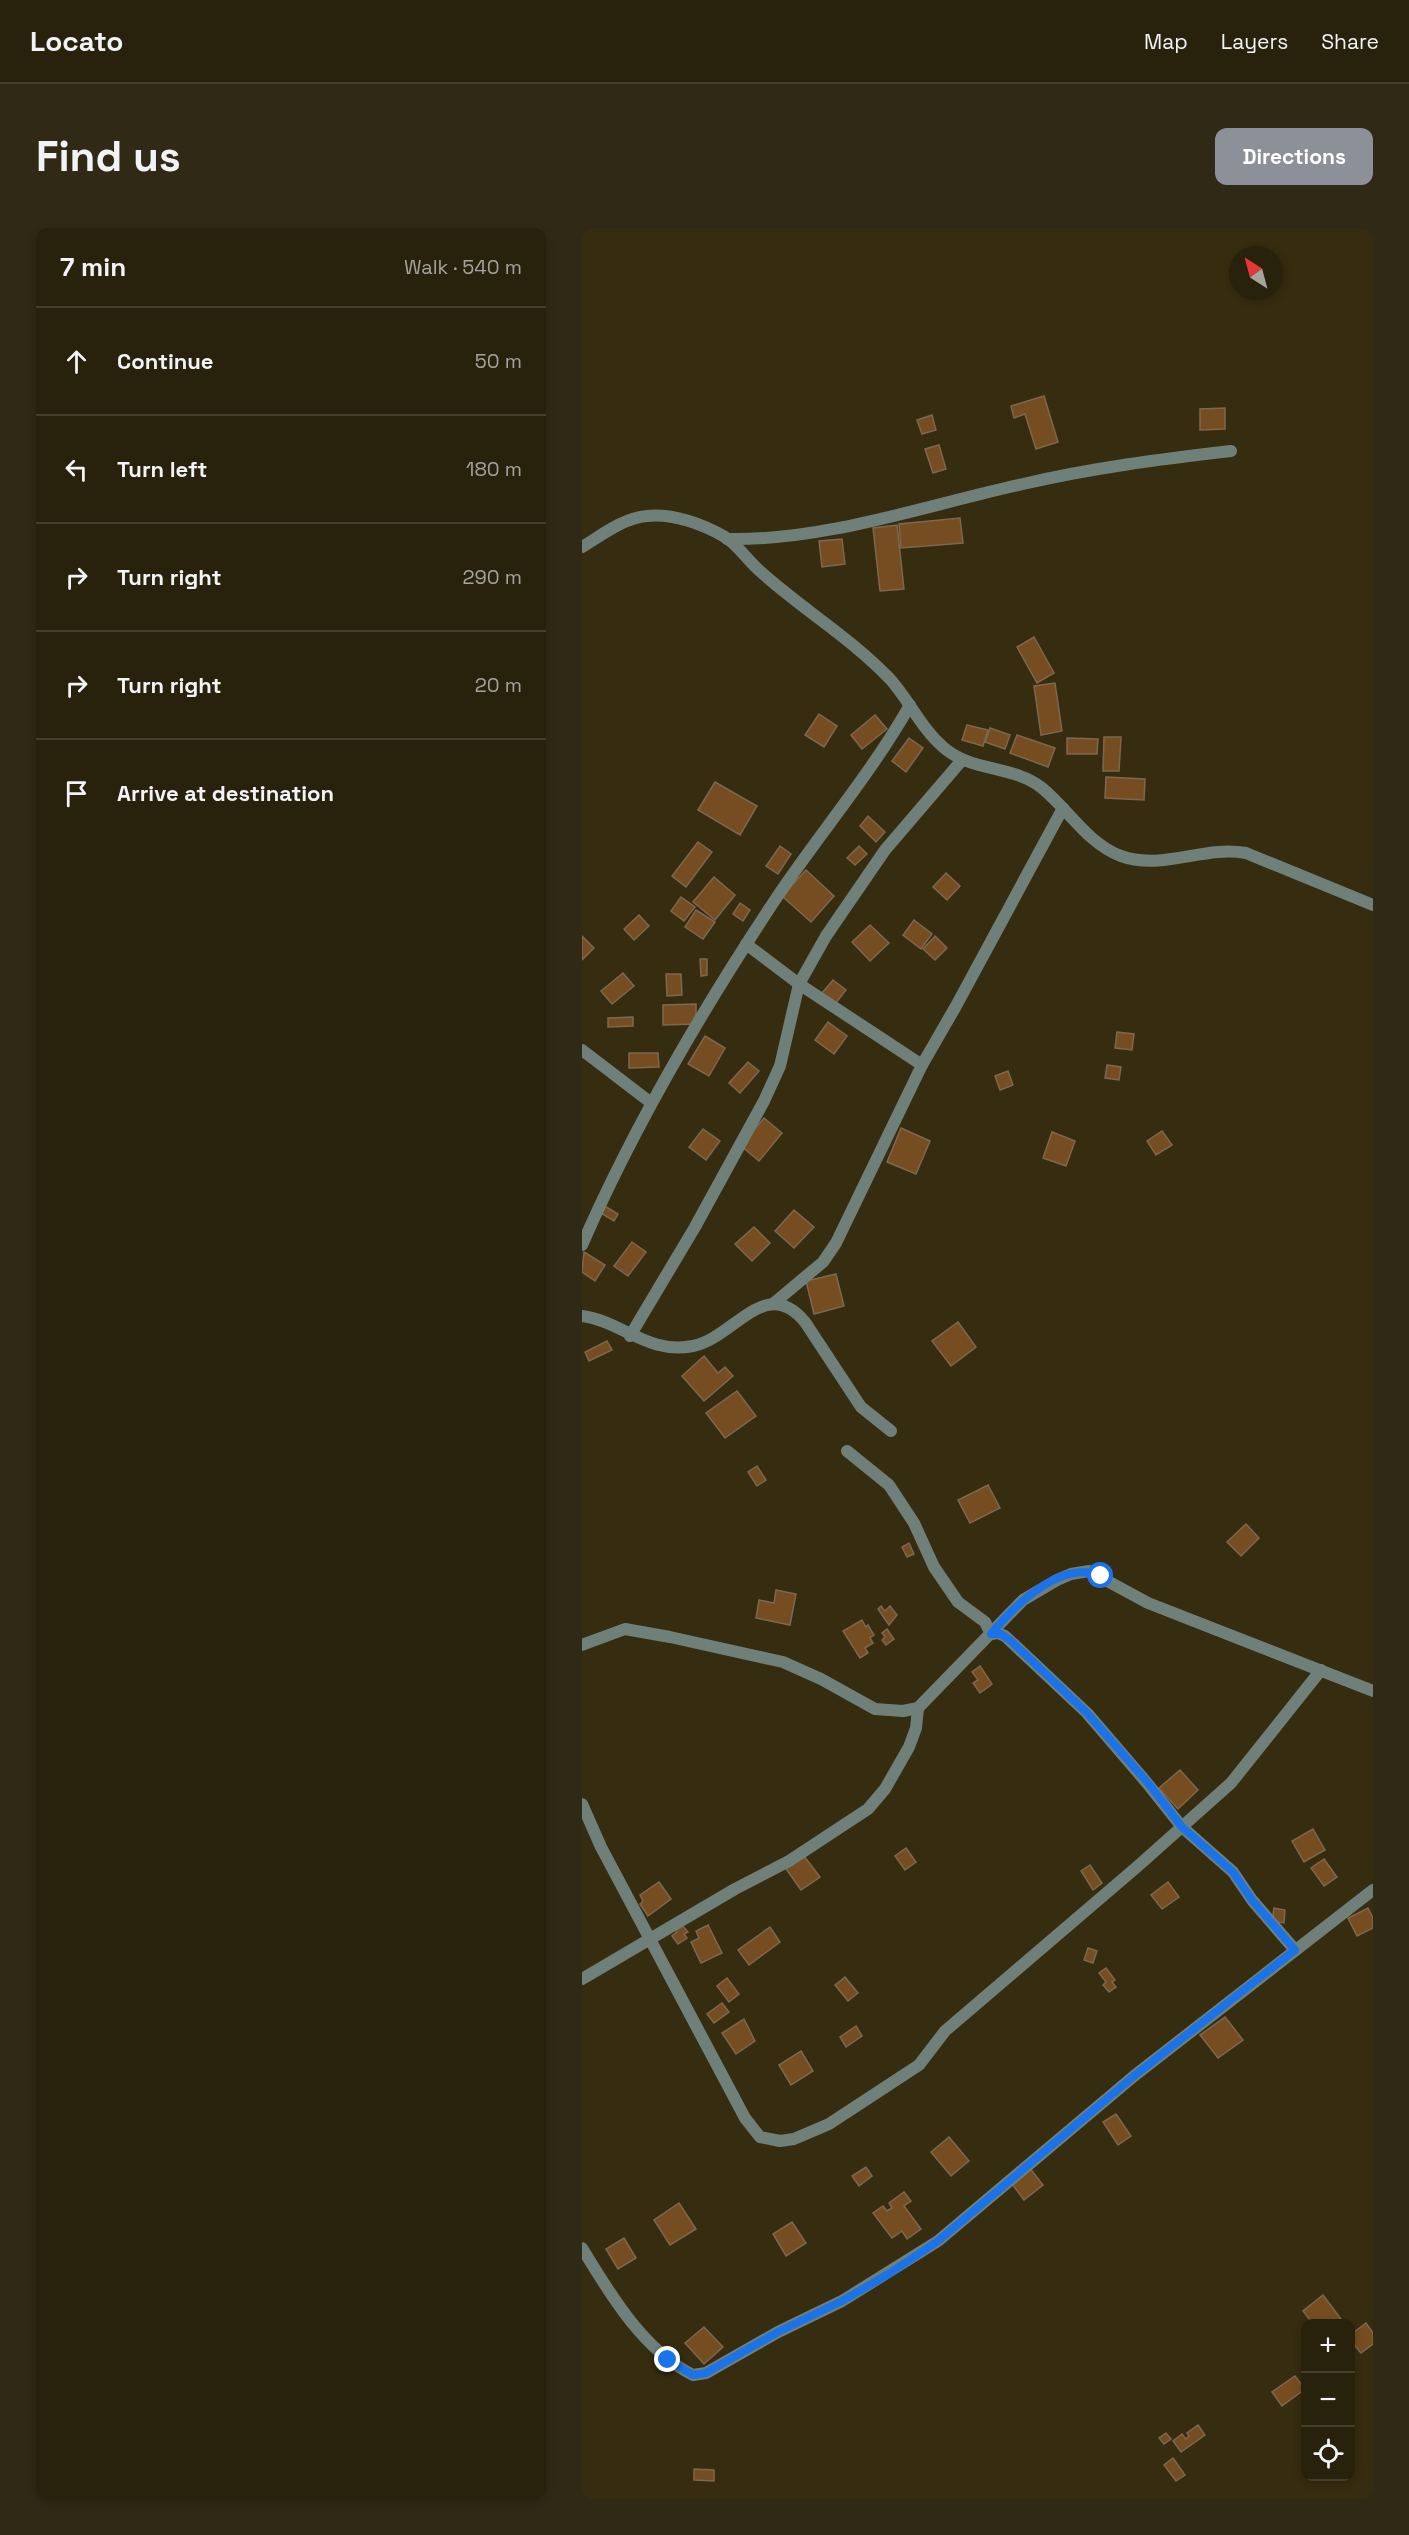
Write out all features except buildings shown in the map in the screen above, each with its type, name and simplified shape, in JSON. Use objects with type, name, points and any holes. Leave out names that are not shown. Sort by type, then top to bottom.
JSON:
[{"type":"street","points":[[727,539],[774,538],[824,531],[1025,483],[1134,463],[1231,451]]},
{"type":"street","points":[[582,547],[624,522],[649,515],[687,521],[709,528],[727,539],[761,572],[865,655],[890,680],[943,747],[962,760],[1014,772],[1030,780],[1106,849],[1122,856],[1141,860],[1162,860],[1214,852],[1239,851],[1373,905]]},
{"type":"street","points":[[582,1245],[650,1102],[746,944],[816,842],[885,749],[910,705]]},
{"type":"street","points":[[630,1336],[695,1227],[764,1101],[780,1066],[799,984],[826,936],[866,875],[962,760]]},
{"type":"street","points":[[582,1316],[606,1324],[630,1336],[664,1346],[693,1346],[717,1337],[756,1309],[774,1303],[823,1262],[836,1243],[922,1065],[957,1006],[1063,808]]},
{"type":"street","points":[[746,944],[799,984],[922,1065]]},
{"type":"street","points":[[582,1050],[650,1102]]},
{"type":"street","points":[[774,1303],[797,1313],[861,1407],[891,1431]]},
{"type":"street","points":[[847,1451],[889,1485],[914,1523],[934,1567],[958,1602],[985,1622],[991,1634]]},
{"type":"street","points":[[582,1645],[625,1629],[670,1637],[783,1662],[875,1709],[903,1711],[918,1708],[991,1634],[1010,1611],[1036,1590],[1071,1574],[1089,1571],[1148,1604],[1373,1691]]},
{"type":"street","points":[[991,1634],[1001,1634],[1011,1641],[1080,1706],[1148,1783],[1182,1827],[1233,1872],[1252,1900],[1295,1950]]},
{"type":"street","points":[[582,1804],[600,1847],[753,2130],[760,2137],[769,2140],[794,2139],[829,2124],[920,2065],[945,2031],[1231,1783],[1321,1670]]},
{"type":"street","points":[[582,1979],[735,1889],[789,1861],[868,1809],[885,1789],[909,1747],[916,1728],[918,1708]]},
{"type":"street","points":[[582,2248],[621,2308],[668,2360],[693,2375],[706,2373],[778,2332],[842,2301],[938,2241],[1134,2076],[1373,1890]]},
{"type":"route","points":[[668,2360],[693,2375],[706,2373],[890,2273],[938,2241],[1134,2076],[1295,1950],[1252,1900],[1233,1872],[1182,1827],[1148,1783],[1087,1713],[1005,1636],[991,1634],[1010,1611],[1036,1590],[1071,1574],[1089,1571],[1101,1576]]}]
